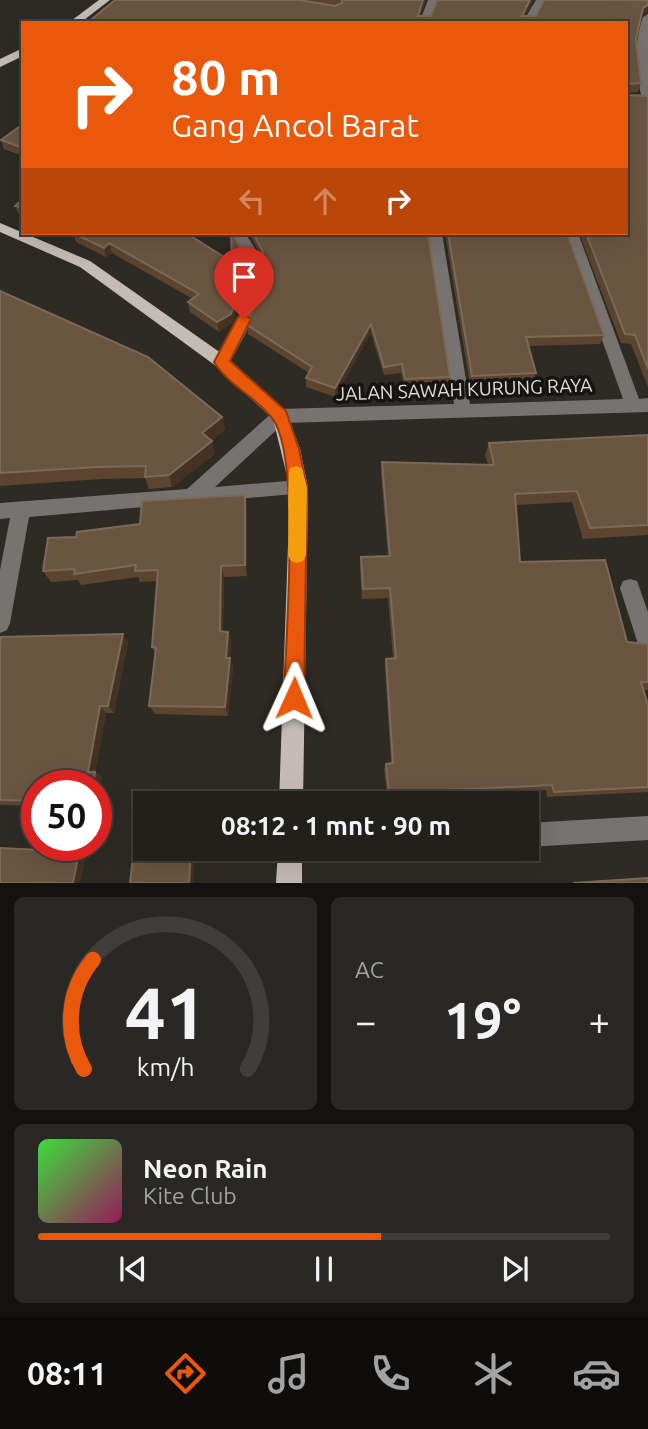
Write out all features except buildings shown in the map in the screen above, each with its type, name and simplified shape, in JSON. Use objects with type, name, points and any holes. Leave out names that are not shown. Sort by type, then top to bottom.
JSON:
[{"type":"main road","points":[[76,21],[106,0]]},
{"type":"main road","points":[[0,64],[21,52]]},
{"type":"main road","points":[[0,227],[85,264],[222,362],[280,416],[291,449],[299,488],[291,791]]},
{"type":"main road","points":[[289,883],[290,861]]},
{"type":"street","points":[[425,21],[433,0]]},
{"type":"street","points":[[528,21],[541,0]]},
{"type":"street","points":[[645,100],[641,54],[648,17]]},
{"type":"street","points":[[222,362],[244,319],[254,288],[254,261],[240,235]]},
{"type":"street","points":[[435,235],[463,410]]},
{"type":"street","points":[[572,235],[641,405]]},
{"type":"street","name":"JALAN SAWAH KURUNG RAYA","points":[[280,416],[641,405]]},
{"type":"street","points":[[193,495],[280,416]]},
{"type":"street","points":[[0,511],[299,488]]},
{"type":"street","points":[[0,623],[20,510]]},
{"type":"street","points":[[630,588],[648,644]]},
{"type":"street","points":[[539,834],[648,828]]},
{"type":"slow traffic","points":[[296,473],[299,488],[297,555]]},
{"type":"route","points":[[244,319],[222,362],[280,416],[291,449],[299,488],[294,698]]}]
